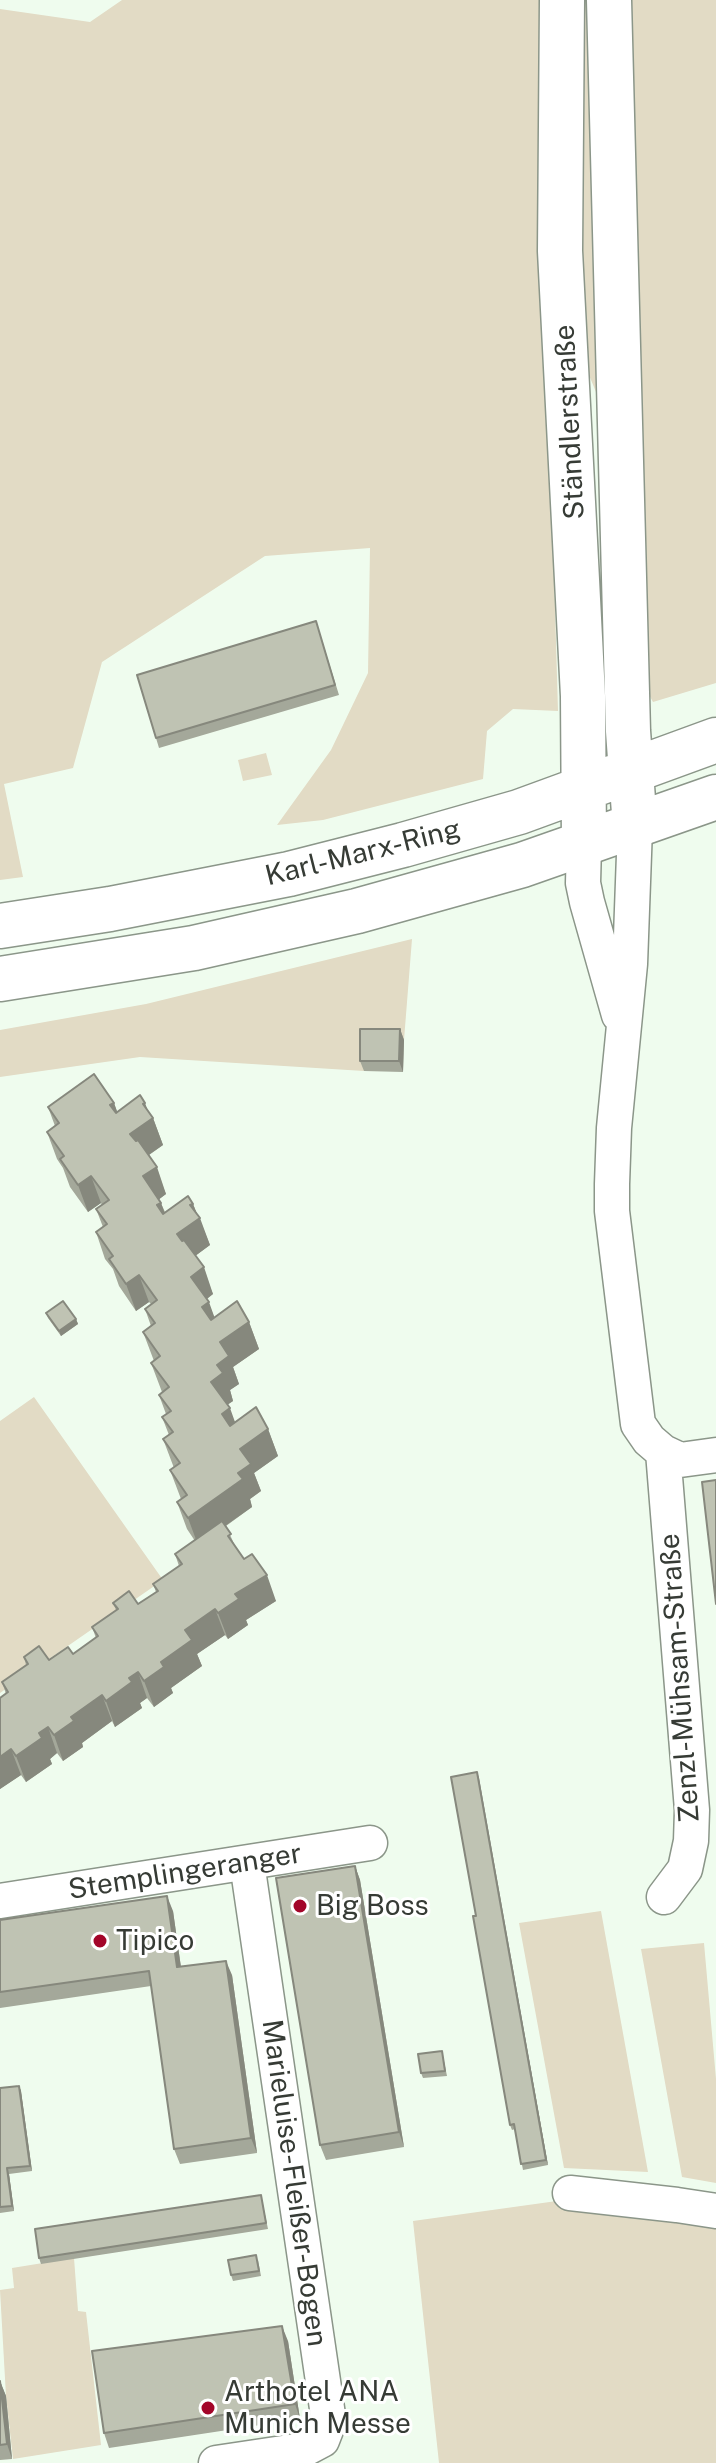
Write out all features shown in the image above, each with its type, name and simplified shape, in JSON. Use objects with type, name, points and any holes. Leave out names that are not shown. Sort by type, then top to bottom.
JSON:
[{"type":"main road","name":"Ständlerstraße","points":[[562,0],[560,251],[583,696],[584,845]]},
{"type":"main road","name":"Ständlerstraße","points":[[609,0],[630,774],[635,827]]},
{"type":"main road","name":"Karl-Marx-Ring","points":[[0,926],[110,909],[289,874],[504,817],[630,774],[716,740]]},
{"type":"main road","name":"Karl-Marx-Ring","points":[[0,979],[194,948],[342,914],[522,865],[716,797]]},
{"type":"street","points":[[635,827],[630,964],[614,1128],[612,1211],[638,1424],[649,1440],[663,1452],[680,1460],[716,1455]]},
{"type":"street","points":[[584,845],[583,883],[622,1027]]},
{"type":"street","name":"Zenzl-Mühsam-Straße","points":[[663,1452],[692,1810],[691,1841],[685,1869],[664,1897]]},
{"type":"street","name":"Stemplingeranger","points":[[0,1901],[370,1843]]},
{"type":"street","name":"Marieluise-Fleißer-Bogen","points":[[216,2463],[303,2450],[322,2440],[329,2422],[247,1863]]},
{"type":"street","points":[[570,2193],[716,2211]]},
{"type":"shaded area","points":[[122,0],[541,0],[542,157],[558,711],[513,709],[487,731],[483,779],[323,820],[277,825],[331,750],[368,673],[370,548],[265,556],[102,662],[73,768],[4,784],[23,877],[0,880],[0,9],[90,22]]},
{"type":"shaded area","points":[[579,0],[593,0],[612,714],[605,715],[596,392],[582,358]]},
{"type":"shaded area","points":[[629,0],[716,0],[716,683],[653,702],[648,693]]},
{"type":"shaded area","points":[[266,753],[272,775],[243,781],[238,760]]},
{"type":"shaded area","points":[[412,939],[404,1040],[364,1071],[140,1057],[0,1077],[0,1030],[146,1004]]},
{"type":"shaded area","points":[[34,1397],[163,1580],[0,1693],[0,1421]]},
{"type":"shaded area","points":[[601,1911],[648,2172],[564,2168],[519,1923]]},
{"type":"shaded area","points":[[704,1943],[716,2079],[716,2183],[682,2177],[641,1949]]},
{"type":"shaded area","points":[[564,2200],[716,2219],[716,2463],[439,2463],[413,2221]]},
{"type":"shaded area","points":[[74,2258],[78,2311],[86,2312],[101,2445],[13,2459],[0,2290],[14,2288],[12,2268]]},
{"type":"building","points":[[316,621],[335,685],[156,738],[137,675]]},
{"type":"building","points":[[360,1029],[400,1029],[399,1061],[360,1061]]},
{"type":"building","points":[[94,1074],[114,1103],[110,1105],[116,1113],[140,1095],[153,1118],[130,1134],[157,1167],[143,1176],[161,1203],[157,1205],[163,1214],[188,1196],[193,1204],[190,1205],[200,1218],[177,1234],[204,1267],[191,1277],[209,1302],[202,1307],[211,1320],[237,1301],[249,1322],[220,1342],[229,1356],[217,1365],[223,1373],[211,1382],[230,1408],[222,1414],[230,1426],[256,1407],[268,1429],[240,1449],[251,1464],[238,1473],[243,1479],[188,1518],[177,1502],[187,1495],[170,1470],[180,1463],[163,1439],[173,1432],[162,1417],[171,1411],[159,1395],[169,1387],[151,1363],[160,1356],[143,1332],[155,1323],[145,1309],[157,1300],[139,1275],[126,1284],[109,1259],[113,1256],[96,1232],[107,1224],[96,1209],[109,1200],[91,1176],[78,1185],[60,1159],[64,1156],[47,1132],[59,1123],[48,1107]]},
{"type":"building","points":[[63,1301],[76,1319],[59,1331],[46,1313]]},
{"type":"building","points":[[716,1480],[716,1604],[702,1482]]},
{"type":"building","points":[[222,1521],[244,1559],[252,1554],[267,1575],[235,1594],[239,1599],[218,1613],[215,1609],[185,1630],[192,1640],[161,1662],[164,1667],[144,1681],[138,1672],[129,1678],[132,1682],[106,1701],[102,1695],[71,1717],[74,1721],[54,1735],[48,1727],[39,1733],[42,1738],[16,1756],[11,1749],[0,1757],[0,1698],[8,1692],[2,1682],[28,1664],[24,1657],[39,1646],[49,1660],[68,1647],[73,1654],[98,1636],[92,1627],[118,1609],[113,1603],[129,1591],[138,1604],[158,1591],[153,1584],[182,1564],[175,1554]]},
{"type":"building","points":[[477,1772],[546,2160],[521,2164],[514,2124],[510,2125],[451,1777]]},
{"type":"building","points":[[355,1866],[399,2132],[320,2145],[276,1878]]},
{"type":"building","points":[[167,1896],[177,1967],[226,1961],[251,2138],[174,2149],[149,1971],[0,1992],[0,1920]]},
{"type":"building","points":[[442,2051],[445,2071],[421,2073],[418,2054]]},
{"type":"building","points":[[19,2086],[30,2166],[7,2168],[12,2206],[0,2207],[0,2088]]},
{"type":"building","points":[[261,2195],[266,2223],[39,2258],[35,2229]]},
{"type":"building","points":[[256,2255],[259,2271],[231,2275],[228,2260]]},
{"type":"building","points":[[282,2326],[295,2404],[104,2433],[92,2351]]},
{"type":"building","points":[[0,2381],[7,2444],[0,2445]]},
{"type":"place","name":"Big Boss","points":[[300,1906]]},
{"type":"place","name":"Tipico","points":[[100,1941]]},
{"type":"place","name":"Arthotel ANA Munich Messe","points":[[208,2408]]}]
